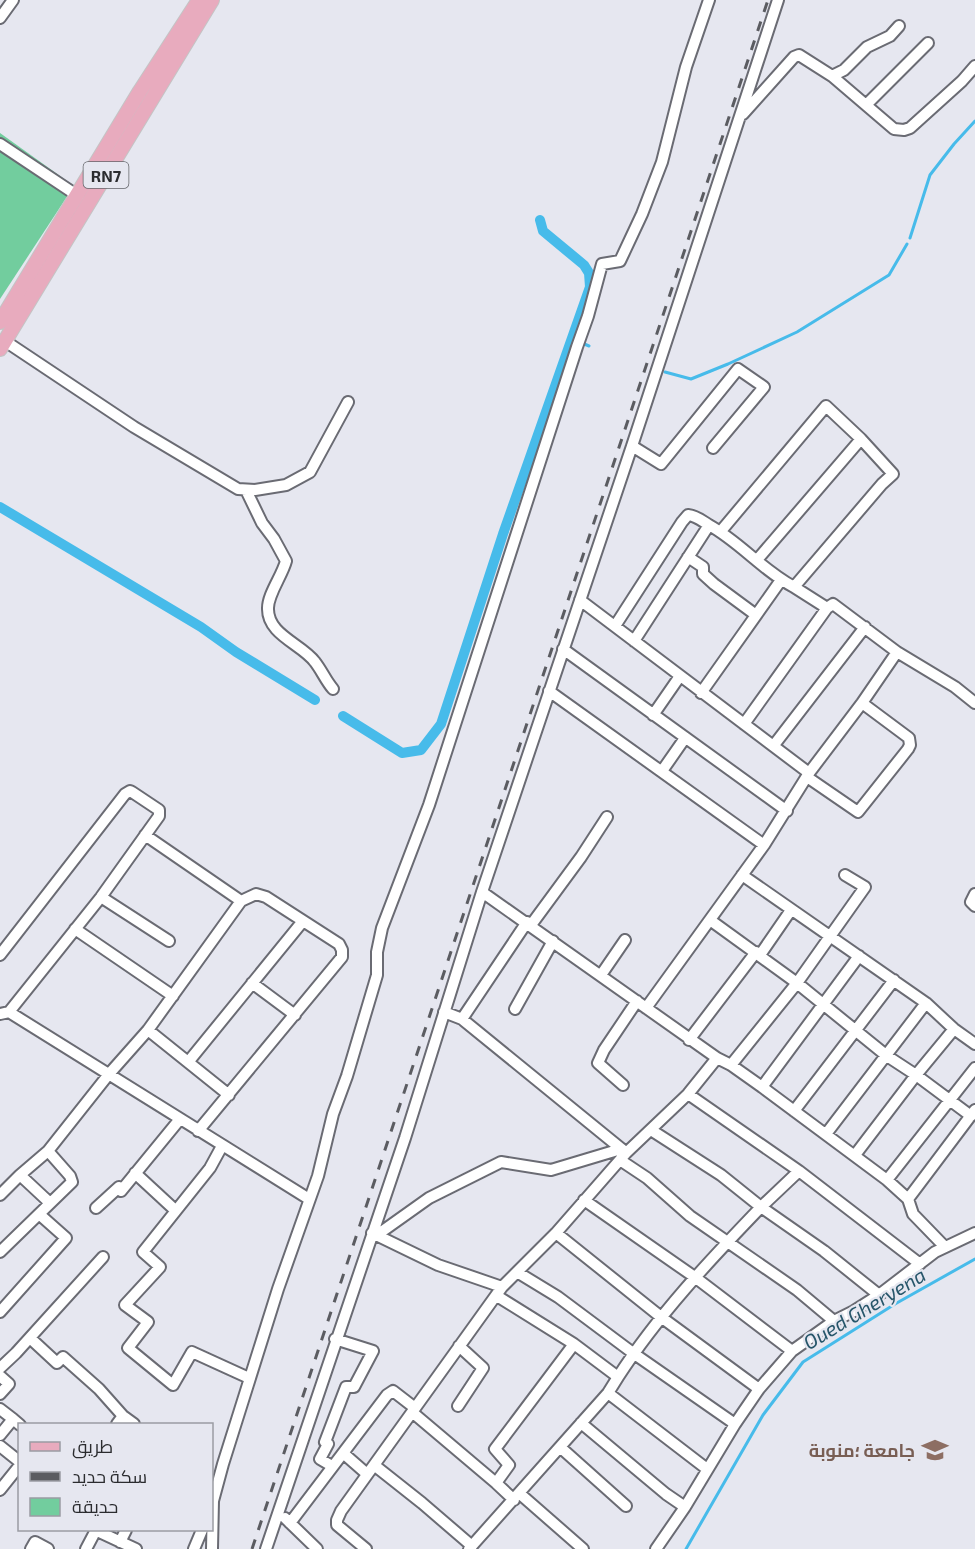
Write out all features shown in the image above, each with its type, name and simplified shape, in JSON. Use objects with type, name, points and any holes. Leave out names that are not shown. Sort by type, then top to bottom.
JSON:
[{"type":"main road","name":"RN7","points":[[0,322],[78,196],[105,164],[140,91],[199,0]]},
{"type":"main road","name":"RN7","points":[[2,345],[105,164],[212,0]]},
{"type":"street","points":[[0,18],[13,0]]},
{"type":"street","points":[[213,1499],[249,1378],[318,1176],[333,1114],[347,1076],[374,984],[376,952],[382,928],[429,805],[603,264],[620,261],[654,183],[662,162],[686,67],[709,0]]},
{"type":"street","points":[[266,1549],[335,1339],[375,1234],[482,892],[632,446],[778,0]]},
{"type":"street","points":[[832,76],[844,70],[867,47],[890,36],[899,26]]},
{"type":"street","points":[[866,105],[928,43]]},
{"type":"street","points":[[739,119],[794,57],[799,55],[832,76],[894,129],[904,130],[910,128],[962,81],[975,66]]},
{"type":"street","points":[[0,144],[78,196]]},
{"type":"street","points":[[2,345],[238,489],[255,490],[286,485],[310,472],[348,402]]},
{"type":"street","points":[[632,446],[661,464],[738,369],[764,387],[713,448]]},
{"type":"street","points":[[721,531],[826,406],[893,474],[794,587]]},
{"type":"street","points":[[757,560],[861,439]]},
{"type":"street","points":[[246,490],[262,523],[286,561],[268,609],[272,623],[315,661],[333,689]]},
{"type":"street","points":[[615,626],[688,515],[693,515],[721,531],[781,580],[827,608]]},
{"type":"street","points":[[634,641],[709,525]]},
{"type":"street","points":[[688,557],[703,567],[703,574],[714,584],[756,615]]},
{"type":"street","points":[[701,693],[781,580]]},
{"type":"street","points":[[580,600],[701,693],[774,745],[808,775],[858,812],[910,744],[909,738],[862,703]]},
{"type":"street","points":[[744,724],[827,608],[833,604],[897,652],[955,687],[975,703]]},
{"type":"street","points":[[774,745],[865,627]]},
{"type":"street","points":[[563,649],[787,811]]},
{"type":"street","points":[[623,1085],[598,1064],[604,1050],[710,920],[787,811],[808,775],[897,652]]},
{"type":"street","points":[[653,715],[680,676]]},
{"type":"street","points":[[549,691],[764,845]]},
{"type":"street","points":[[662,771],[686,738]]},
{"type":"street","points":[[0,955],[127,792],[132,792],[159,810],[159,816],[101,897],[4,1013],[109,1074],[309,1199]]},
{"type":"street","points":[[462,1019],[529,923],[581,857],[607,817]]},
{"type":"street","points":[[145,835],[241,901]]},
{"type":"street","points":[[742,875],[926,1003],[954,1029],[973,1038]]},
{"type":"street","points":[[731,1065],[797,983],[865,887],[845,875]]},
{"type":"street","points":[[482,892],[529,923],[689,1040],[731,1065],[855,1155],[908,1199],[913,1214],[945,1247]]},
{"type":"street","points":[[0,1195],[48,1151],[109,1074],[148,1030],[241,901],[256,894],[266,897],[339,944],[342,957],[198,1131]]},
{"type":"street","points":[[975,894],[971,902],[975,906]]},
{"type":"street","points":[[101,897],[169,941]]},
{"type":"street","points":[[689,1040],[791,910]]},
{"type":"street","points":[[710,920],[758,953],[887,1056],[950,1100],[973,1113],[908,1199]]},
{"type":"street","points":[[189,1061],[303,921]]},
{"type":"street","points":[[75,929],[173,996]]},
{"type":"street","points":[[601,975],[625,940]]},
{"type":"street","points":[[515,1009],[553,941]]},
{"type":"street","points":[[762,1087],[859,956]]},
{"type":"street","points":[[794,1111],[894,980]]},
{"type":"street","points":[[252,984],[295,1015]]},
{"type":"street","points":[[826,1134],[926,1003]]},
{"type":"street","points":[[444,1012],[462,1019],[623,1154],[690,1216],[797,1290],[834,1321]]},
{"type":"street","points":[[855,1155],[954,1029]]},
{"type":"street","points":[[148,1030],[229,1095]]},
{"type":"street","points":[[366,1549],[337,1525],[336,1520],[371,1469],[499,1292],[556,1233],[623,1154],[688,1094],[717,1058]]},
{"type":"street","points":[[887,1180],[975,1068]]},
{"type":"street","points":[[688,1094],[799,1171],[921,1264]]},
{"type":"street","points":[[96,1208],[119,1187],[121,1191],[180,1119]]},
{"type":"street","points":[[651,1130],[721,1174],[761,1207],[824,1251],[879,1295]]},
{"type":"street","points":[[222,1146],[210,1168],[144,1252],[160,1267],[125,1305],[148,1322],[128,1348],[173,1385],[192,1352],[249,1378]]},
{"type":"street","points":[[0,1252],[72,1182],[70,1176],[48,1151]]},
{"type":"street","points":[[375,1234],[429,1198],[501,1162],[551,1170],[623,1154]]},
{"type":"street","points":[[472,1545],[608,1394],[633,1353],[661,1317],[761,1207],[799,1171]]},
{"type":"street","points":[[135,1173],[175,1210]]},
{"type":"street","points":[[20,1175],[50,1203]]},
{"type":"street","points":[[584,1200],[696,1278],[792,1351]]},
{"type":"street","points":[[0,1312],[66,1238],[39,1214]]},
{"type":"street","points":[[556,1233],[661,1317],[759,1389]]},
{"type":"street","points":[[656,1549],[686,1507],[707,1469],[759,1389],[792,1351],[834,1321],[879,1295],[945,1247],[975,1233]]},
{"type":"street","points":[[375,1234],[499,1292],[618,1377]]},
{"type":"street","points":[[0,1368],[103,1257]]},
{"type":"street","points":[[517,1272],[558,1297],[735,1424]]},
{"type":"street","points":[[30,1338],[57,1363],[63,1357],[99,1389],[120,1420]]},
{"type":"street","points":[[332,1466],[320,1459],[328,1444],[325,1442],[346,1387],[354,1387],[373,1351],[335,1339]]},
{"type":"street","points":[[496,1482],[509,1465],[495,1451],[497,1444],[573,1344]]},
{"type":"street","points":[[458,1406],[483,1368],[459,1346]]},
{"type":"street","points":[[0,1376],[9,1384],[0,1394]]},
{"type":"street","points":[[290,1523],[387,1395],[393,1391],[496,1482],[583,1549]]},
{"type":"street","points":[[608,1394],[707,1469]]},
{"type":"street","points":[[0,1409],[16,1422],[0,1435]]},
{"type":"street","points":[[582,1423],[666,1494],[686,1507]]},
{"type":"street","points":[[0,1446],[18,1462]]},
{"type":"street","points":[[560,1447],[626,1506]]},
{"type":"street","points":[[343,1453],[423,1503],[472,1545],[486,1549]]},
{"type":"street","points":[[0,1490],[18,1467]]},
{"type":"street","points":[[278,1513],[317,1549]]},
{"type":"street","points":[[86,1549],[95,1531]]},
{"type":"street","points":[[97,1531],[136,1549]]},
{"type":"street","points":[[120,1542],[126,1531]]},
{"type":"street","points":[[194,1549],[201,1531]]},
{"type":"street","points":[[212,1531],[212,1549]]},
{"type":"street","points":[[31,1549],[35,1542],[48,1549]]},
{"type":"green space","points":[[0,133],[74,186],[0,299]]},
{"type":"waterway","points":[[910,238],[930,175],[975,121]]},
{"type":"waterway","points":[[343,716],[402,753],[421,750],[441,724],[503,534],[590,287],[589,273],[584,265],[543,231],[540,220]]},
{"type":"waterway","points":[[665,372],[691,379],[797,332],[889,275],[907,244]]},
{"type":"waterway","points":[[582,343],[589,346]]},
{"type":"waterway","points":[[0,507],[201,627],[236,652],[315,700]]},
{"type":"waterway","name":"Oued Gheryena","points":[[686,1549],[763,1415],[803,1362],[895,1304],[975,1259]]},
{"type":"railway","points":[[252,1549],[768,0]]},
{"type":"place","name":"جامعة ؛منوبة","points":[[935,1450]]}]
